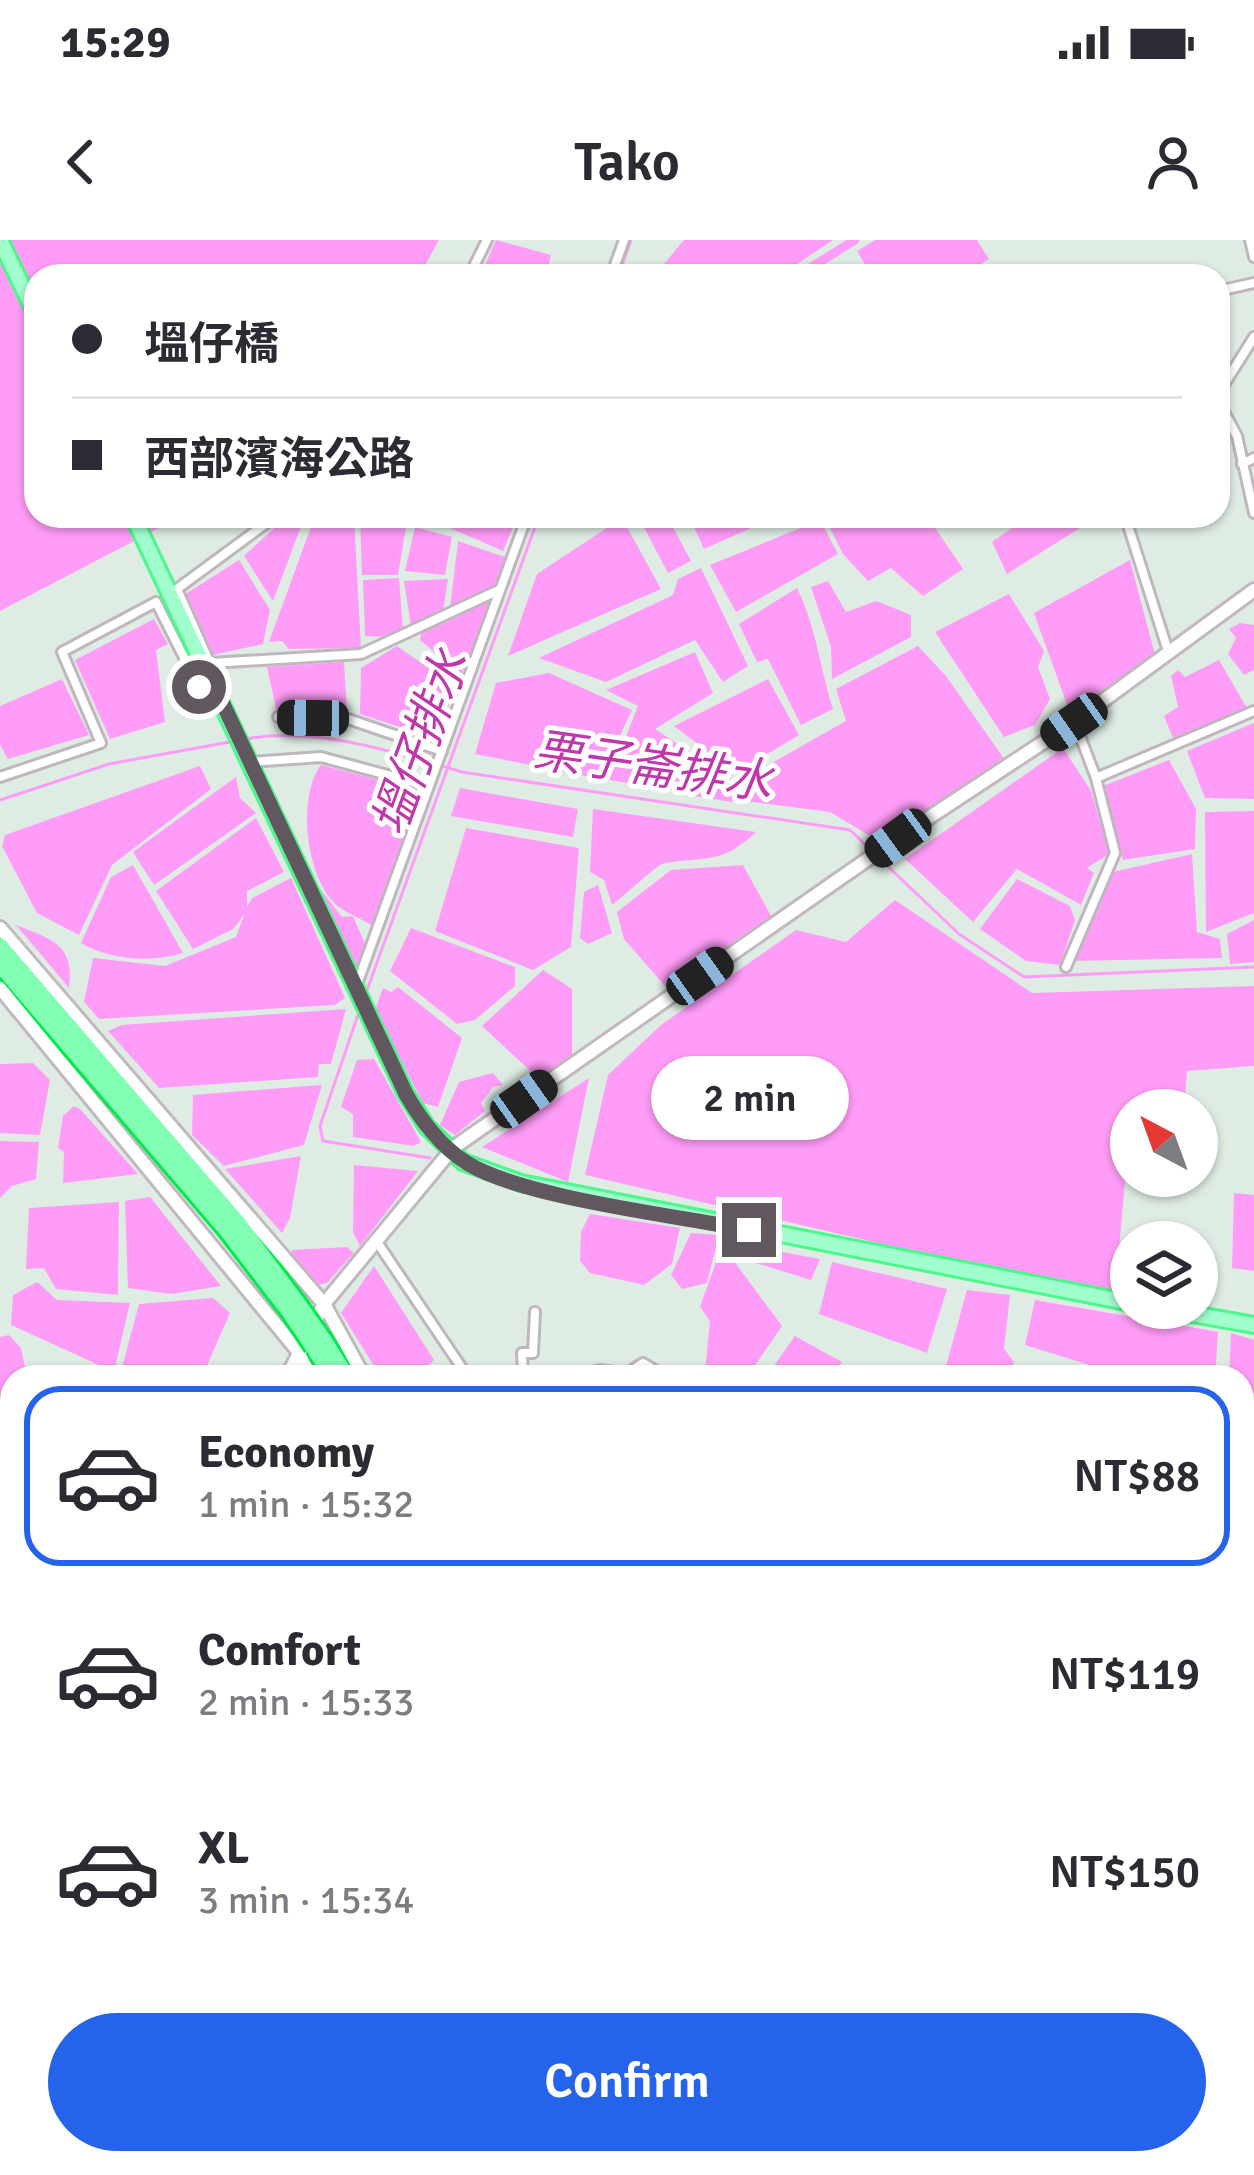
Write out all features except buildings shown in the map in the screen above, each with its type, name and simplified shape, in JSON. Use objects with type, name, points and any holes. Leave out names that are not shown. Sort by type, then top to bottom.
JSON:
[{"type":"highway","points":[[0,946],[238,1223],[295,1310],[324,1365]]},
{"type":"highway","points":[[0,965],[295,1310]]},
{"type":"highway","points":[[311,1346],[333,1365]]},
{"type":"main road","points":[[0,240],[24,290]]},
{"type":"main road","points":[[139,528],[416,1112],[464,1162],[542,1188],[1110,1299]]},
{"type":"main road","points":[[311,1365],[311,1346],[324,1304],[453,1148],[898,838],[1074,722],[1254,590]]},
{"type":"main road","points":[[0,928],[324,1304],[357,1365]]},
{"type":"main road","points":[[0,988],[311,1346]]},
{"type":"main road","points":[[1218,1319],[1254,1325]]},
{"type":"main road","points":[[296,1365],[311,1346]]},
{"type":"street","points":[[1250,240],[1254,256]]},
{"type":"street","points":[[1230,374],[1254,337]]},
{"type":"street","points":[[1230,424],[1254,514]]},
{"type":"street","points":[[1243,464],[1254,458]]},
{"type":"street","points":[[225,709],[224,695],[177,589],[260,528]]},
{"type":"street","points":[[356,987],[523,528]]},
{"type":"street","points":[[1129,528],[1168,651]]},
{"type":"street","points":[[210,663],[361,654],[501,590]]},
{"type":"street","points":[[0,777],[101,743],[62,652],[156,602],[199,687],[225,709]]},
{"type":"street","points":[[1096,778],[1254,711]]},
{"type":"street","points":[[278,718],[348,719],[439,760]]},
{"type":"street","points":[[1066,967],[1114,853],[1096,778],[1074,722]]},
{"type":"street","points":[[246,755],[321,757],[428,787]]},
{"type":"street","points":[[376,1240],[460,1365]]},
{"type":"street","points":[[523,1365],[522,1353],[533,1353],[535,1312]]},
{"type":"water","points":[[0,240],[439,240],[426,264],[24,264],[24,528],[159,528],[0,611]]},
{"type":"water","points":[[496,240],[551,255],[549,264],[485,264]]},
{"type":"water","points":[[684,240],[833,240],[797,264],[664,264]]},
{"type":"water","points":[[875,240],[977,240],[989,259],[980,264],[865,264],[857,251]]},
{"type":"water","points":[[274,528],[300,528],[273,601],[244,556]]},
{"type":"water","points":[[311,528],[355,528],[361,648],[289,649],[282,641],[269,642]]},
{"type":"water","points":[[360,528],[406,528],[398,575],[362,575]]},
{"type":"water","points":[[415,528],[452,537],[445,575],[405,571]]},
{"type":"water","points":[[450,528],[513,528],[503,551]]},
{"type":"water","points":[[607,528],[627,528],[661,589],[508,656],[537,574]]},
{"type":"water","points":[[644,528],[673,528],[691,561],[668,573]]},
{"type":"water","points":[[694,528],[751,528],[704,549]]},
{"type":"water","points":[[800,528],[824,528],[838,554],[736,612],[710,565]]},
{"type":"water","points":[[830,528],[935,528],[963,569],[923,596],[891,568],[868,581],[843,554]]},
{"type":"water","points":[[1012,528],[1080,528],[1007,574],[992,542]]},
{"type":"water","points":[[458,541],[508,558],[498,587],[450,608]]},
{"type":"water","points":[[239,560],[270,610],[263,644],[213,655],[184,595]]},
{"type":"water","points":[[1130,560],[1155,655],[1070,713],[1034,613]]},
{"type":"water","points":[[701,568],[748,666],[723,682],[695,640],[606,682],[539,658],[673,595],[678,579]]},
{"type":"water","points":[[399,578],[403,630],[387,637],[365,636],[363,580]]},
{"type":"water","points":[[448,579],[443,613],[411,626],[404,581]]},
{"type":"water","points":[[828,581],[846,612],[876,601],[911,615],[911,637],[832,679],[831,647],[811,587]]},
{"type":"water","points":[[797,588],[833,709],[801,725],[768,659],[757,662],[739,624]]},
{"type":"water","points":[[1009,594],[1044,651],[1038,667],[1050,699],[1035,725],[1004,737],[935,632]]},
{"type":"water","points":[[495,598],[461,674],[420,640],[422,631]]},
{"type":"water","points":[[154,619],[168,644],[156,650],[165,722],[110,739],[75,660]]},
{"type":"water","points":[[1240,623],[1254,625],[1254,670],[1244,675],[1228,654],[1236,638],[1229,629]]},
{"type":"water","points":[[397,646],[454,686],[439,740],[360,714],[361,668]]},
{"type":"water","points":[[918,646],[946,676],[1005,760],[882,843],[830,812],[745,801],[747,777],[846,721],[836,689]]},
{"type":"water","points":[[695,652],[713,693],[655,729],[696,756],[679,791],[609,780],[638,706],[606,690]]},
{"type":"water","points":[[1219,660],[1248,710],[1175,743],[1164,716],[1178,707],[1171,676],[1178,670],[1185,677]]},
{"type":"water","points":[[344,662],[347,712],[277,713],[267,667]]},
{"type":"water","points":[[549,673],[632,710],[600,779],[475,754],[496,683]]},
{"type":"water","points":[[62,679],[89,735],[8,759],[0,745],[0,706]]},
{"type":"water","points":[[768,679],[799,735],[736,773],[674,726]]},
{"type":"water","points":[[1254,723],[1254,799],[1205,798],[1187,751]]},
{"type":"water","points":[[1063,748],[1091,791],[1109,854],[1087,868],[1094,873],[1081,905],[1017,869],[973,922],[905,859]]},
{"type":"water","points":[[701,760],[735,785],[738,803],[689,795]]},
{"type":"water","points":[[1169,760],[1196,809],[1195,849],[1123,860],[1103,786]]},
{"type":"water","points":[[321,765],[421,791],[376,928],[330,898],[313,862],[307,819],[313,779]]},
{"type":"water","points":[[200,766],[211,789],[112,865],[79,935],[37,913],[2,846],[5,835]]},
{"type":"water","points":[[236,777],[240,798],[256,813],[154,885],[133,852]]},
{"type":"water","points":[[460,788],[578,809],[573,837],[451,816]]},
{"type":"water","points":[[593,809],[756,832],[721,855],[662,864],[612,905],[604,880],[590,872]]},
{"type":"water","points":[[1254,811],[1254,913],[1206,932],[1205,812]]},
{"type":"water","points":[[256,818],[284,872],[247,891],[247,907],[252,898],[291,878],[345,998],[335,1005],[99,1019],[84,1002],[93,958],[165,966],[236,937],[244,915],[233,929],[193,949],[156,891]]},
{"type":"water","points":[[466,828],[579,848],[571,947],[533,970],[435,931]]},
{"type":"water","points":[[1192,854],[1197,932],[1220,939],[1222,958],[1070,961],[1085,923],[1097,914],[1095,901],[1108,873]]},
{"type":"water","points":[[133,865],[183,953],[131,958],[81,943],[111,877]]},
{"type":"water","points":[[743,865],[774,921],[680,987],[665,986],[624,939],[617,912],[671,870]]},
{"type":"water","points":[[1017,879],[1070,906],[1075,920],[1060,965],[1026,961],[980,929]]},
{"type":"water","points":[[313,880],[342,917],[353,916],[368,951],[358,971]]},
{"type":"water","points":[[598,885],[612,933],[588,944],[580,938],[584,892]]},
{"type":"water","points":[[895,900],[1032,993],[1254,986],[1254,1066],[1187,1071],[1186,1089],[1110,1089],[1110,1197],[1124,1197],[1122,1221],[1110,1221],[1110,1297],[585,1175],[608,1075],[661,1025],[796,930],[846,942]]},
{"type":"water","points":[[1254,920],[1254,962],[1230,964],[1227,934]]},
{"type":"water","points":[[16,925],[50,940],[64,953],[69,988]]},
{"type":"water","points":[[411,928],[515,967],[515,986],[475,1020],[457,1024],[390,971]]},
{"type":"water","points":[[543,970],[572,989],[572,1060],[538,1078],[482,1026]]},
{"type":"water","points":[[398,987],[462,1038],[438,1107],[423,1103],[375,1010],[383,988],[391,992]]},
{"type":"water","points":[[346,1009],[331,1064],[319,1064],[318,1077],[159,1088],[108,1031],[122,1025]]},
{"type":"water","points":[[374,1059],[421,1142],[414,1146],[353,1137],[353,1114],[341,1107],[357,1060]]},
{"type":"water","points":[[33,1063],[50,1080],[40,1135],[0,1133],[0,1064]]},
{"type":"water","points":[[493,1073],[503,1085],[493,1087],[481,1103],[485,1111],[455,1135],[440,1125],[459,1082]]},
{"type":"water","points":[[589,1078],[568,1182],[482,1147]]},
{"type":"water","points":[[322,1085],[304,1145],[224,1166],[192,1135],[193,1095]]},
{"type":"water","points":[[74,1106],[138,1174],[63,1183],[64,1152],[58,1148],[63,1116]]},
{"type":"water","points":[[0,1141],[39,1142],[36,1179],[12,1186],[0,1198]]},
{"type":"water","points":[[301,1156],[290,1218],[282,1233],[225,1169]]},
{"type":"water","points":[[354,1165],[418,1171],[360,1246],[353,1232]]},
{"type":"water","points":[[1234,1193],[1254,1195],[1254,1271],[1232,1268]]},
{"type":"water","points":[[150,1197],[221,1286],[171,1294],[128,1288],[125,1201]]},
{"type":"water","points":[[119,1202],[118,1295],[56,1289],[44,1268],[26,1269],[29,1208]]},
{"type":"water","points":[[590,1214],[680,1228],[672,1264],[644,1285],[590,1273],[580,1261],[581,1232]]},
{"type":"water","points":[[691,1233],[719,1235],[707,1283],[682,1289],[671,1275]]},
{"type":"water","points":[[722,1245],[782,1326],[755,1365],[706,1365],[710,1321],[700,1307]]},
{"type":"water","points":[[744,1245],[820,1259],[811,1280],[743,1259]]},
{"type":"water","points":[[347,1247],[354,1253],[327,1283],[313,1286],[292,1255],[292,1250]]},
{"type":"water","points":[[832,1262],[947,1289],[927,1353],[819,1314]]},
{"type":"water","points":[[374,1266],[434,1360],[429,1365],[374,1365],[341,1313]]},
{"type":"water","points":[[37,1282],[57,1300],[130,1303],[116,1365],[99,1365],[11,1325],[13,1295]]},
{"type":"water","points":[[967,1290],[1010,1295],[1004,1349],[1013,1365],[946,1365]]},
{"type":"water","points":[[213,1298],[230,1313],[207,1365],[123,1365],[139,1304]]},
{"type":"water","points":[[1035,1300],[1110,1313],[1110,1329],[1218,1332],[1216,1365],[1089,1365],[1025,1345]]},
{"type":"water","points":[[1231,1333],[1254,1340],[1254,1365],[1230,1365]]},
{"type":"water","points":[[9,1335],[21,1348],[25,1365],[0,1365],[0,1337]]},
{"type":"water","points":[[795,1336],[842,1362],[840,1365],[774,1365]]},
{"type":"waterway","name":"塭仔排水","points":[[622,264],[631,240]]},
{"type":"waterway","points":[[816,264],[855,240]]},
{"type":"waterway","name":"塭仔排水","points":[[366,993],[535,528]]},
{"type":"waterway","name":"栗子崙排水","points":[[246,739],[327,738],[462,772],[850,830],[872,851]]},
{"type":"waterway","name":"栗子崙排水","points":[[0,800],[109,764],[230,742]]},
{"type":"waterway","name":"栗子崙排水","points":[[879,858],[959,934],[1024,977],[1254,967]]},
{"type":"waterway","name":"塭仔排水","points":[[359,1012],[320,1126],[323,1141],[430,1158]]},
{"type":"route","points":[[199,687],[223,704],[406,1094],[427,1127],[464,1162],[521,1184],[749,1230]]}]
